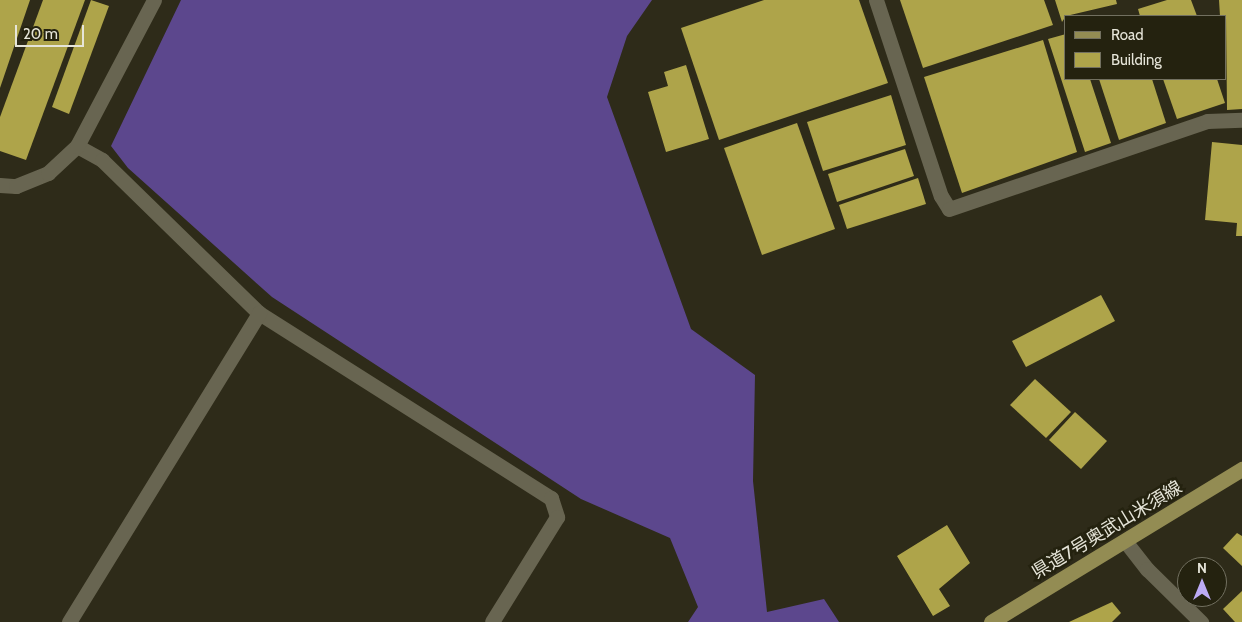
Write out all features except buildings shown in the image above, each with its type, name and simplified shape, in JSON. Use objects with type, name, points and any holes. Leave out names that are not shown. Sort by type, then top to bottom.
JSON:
[{"type":"main road","name":"県道7号奥武山米須線","points":[[991,622],[1242,469]]},
{"type":"street","points":[[0,185],[16,186],[48,173],[77,146],[154,0]]},
{"type":"street","points":[[876,0],[941,196],[949,209],[1208,121],[1242,120]]},
{"type":"street","points":[[77,146],[102,160],[259,313],[551,498],[557,517],[492,622]]},
{"type":"street","points":[[69,622],[259,313]]},
{"type":"street","points":[[1125,541],[1146,569],[1202,622]]},
{"type":"shaded area","points":[[181,0],[652,0],[627,36],[607,97],[691,329],[755,375],[753,481],[767,612],[824,599],[839,622],[688,622],[698,607],[670,538],[581,499],[272,297],[128,168],[111,146]]}]
